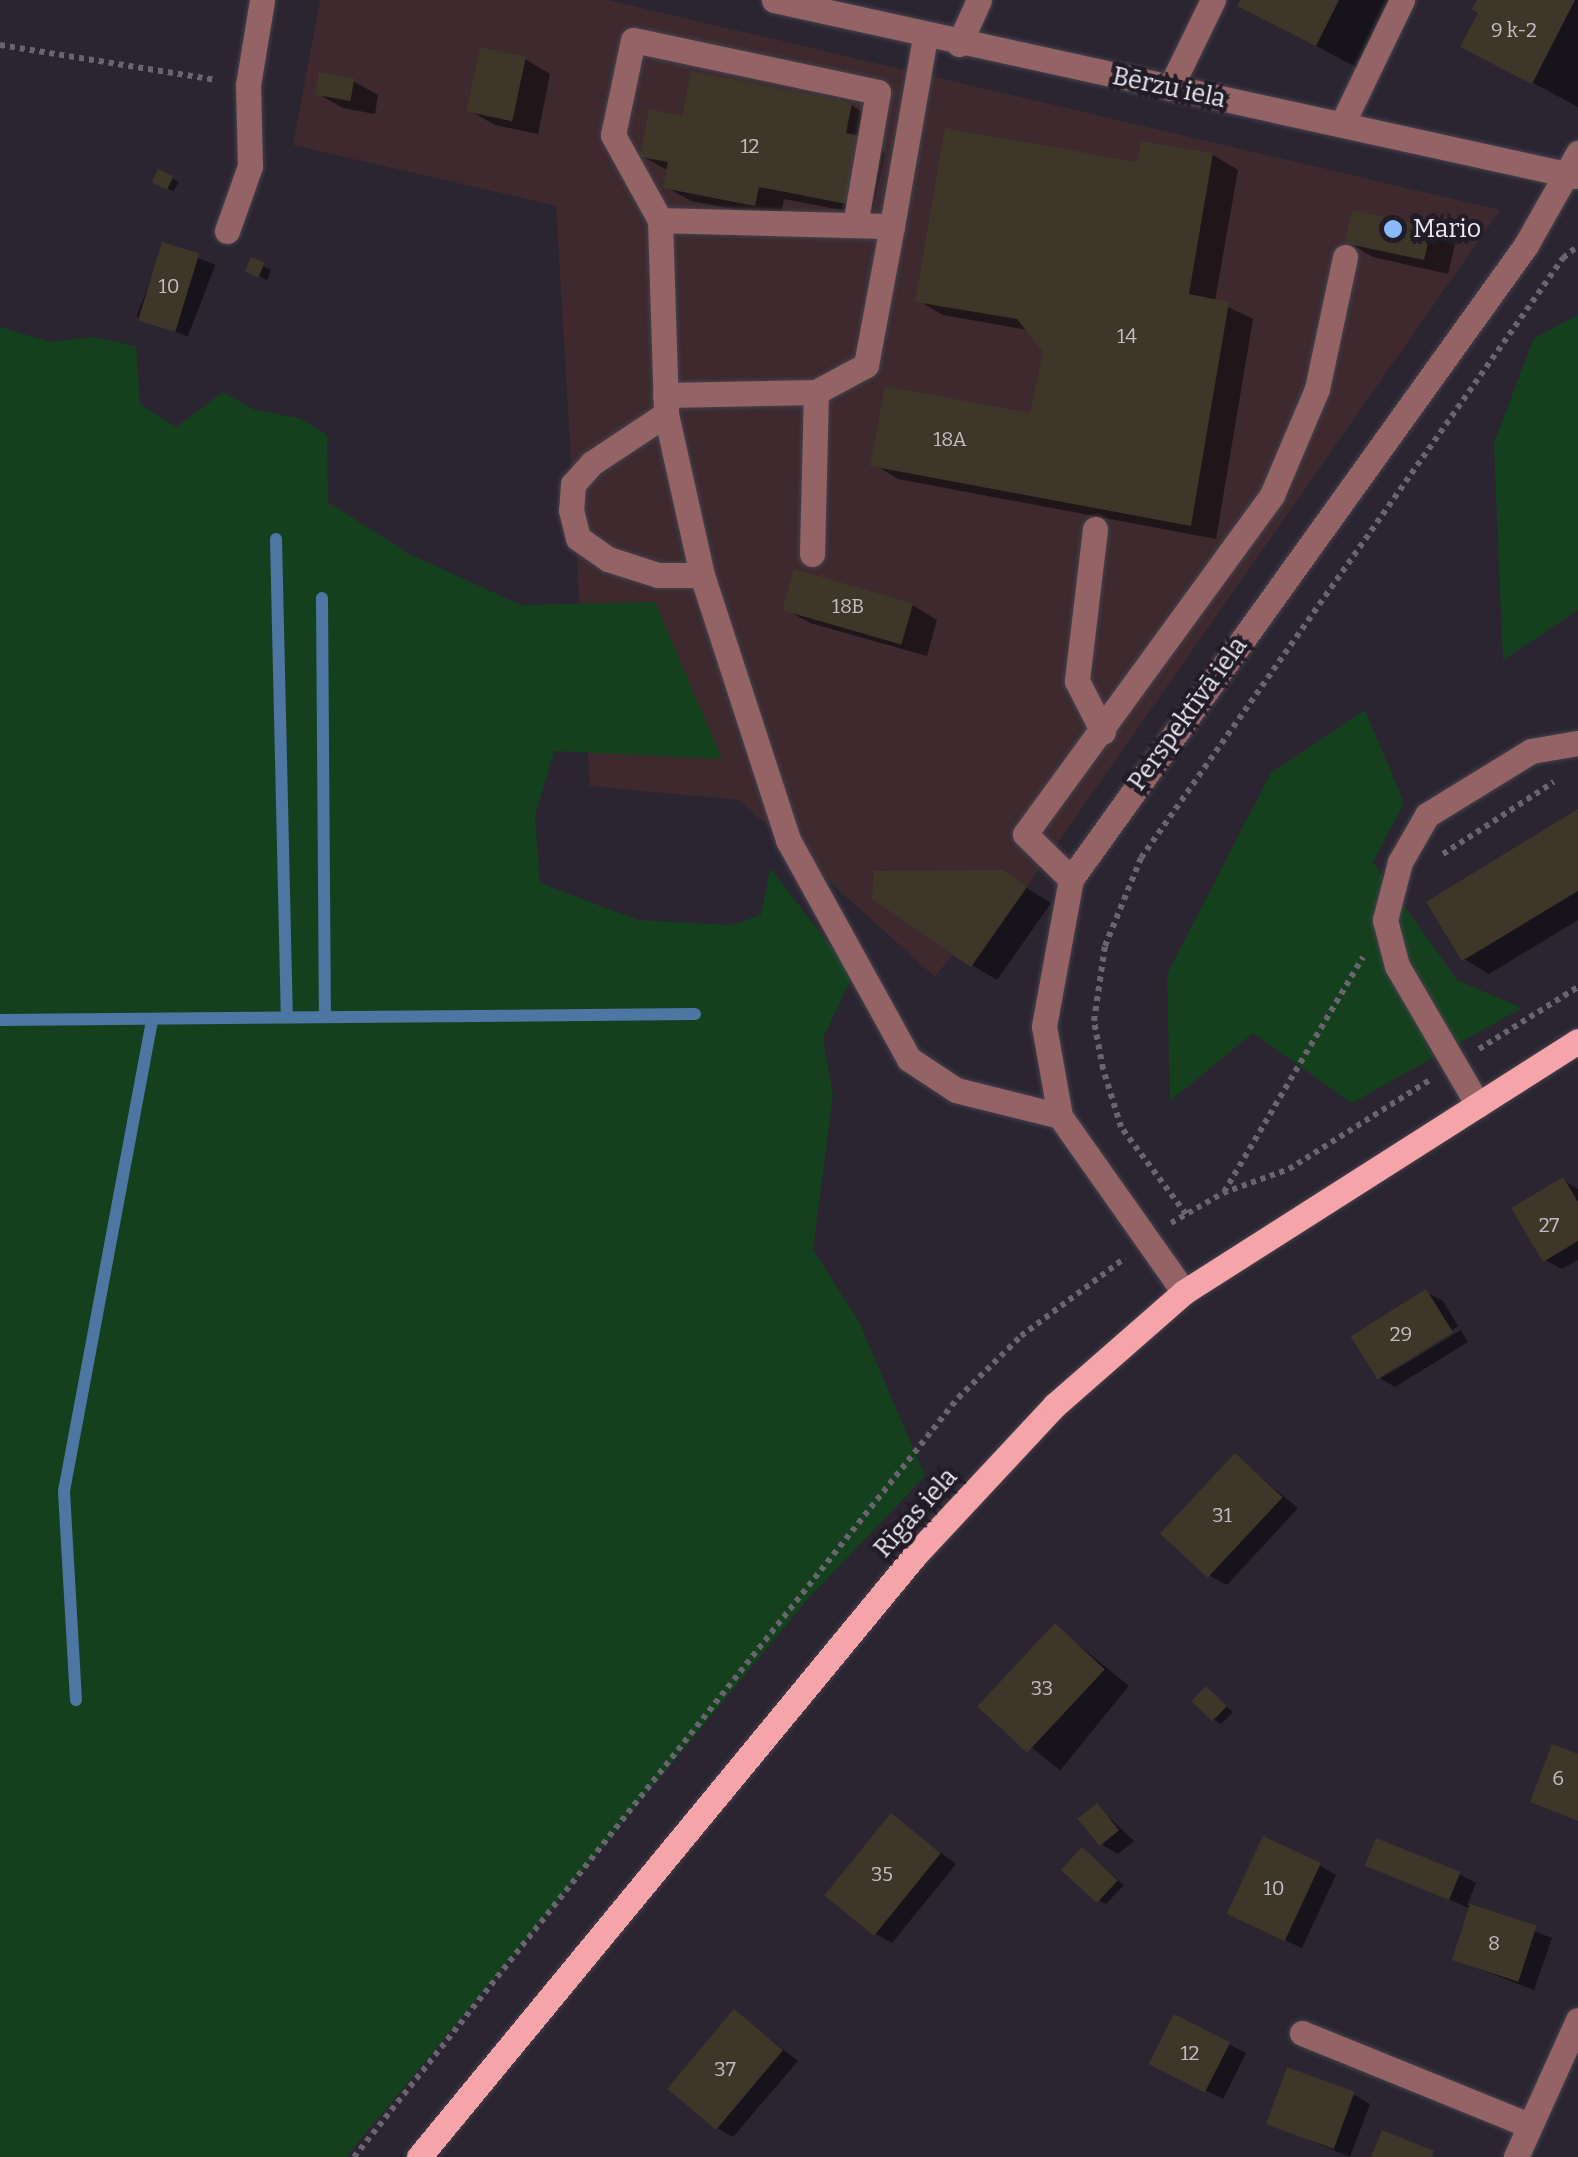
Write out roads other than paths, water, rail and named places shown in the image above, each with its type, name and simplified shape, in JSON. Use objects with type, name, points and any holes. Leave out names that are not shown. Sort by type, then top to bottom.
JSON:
[{"type":"main road","name":"Rīgas iela","points":[[419,2157],[915,1555],[1056,1404],[1184,1292],[1578,1041]]},
{"type":"street","points":[[227,230],[250,166],[248,85],[262,0]]},
{"type":"street","name":"Bērzu iela","points":[[774,0],[959,44],[1342,124],[1573,167]]},
{"type":"street","points":[[959,44],[979,0]]},
{"type":"street","points":[[1170,88],[1213,0]]},
{"type":"street","points":[[1342,124],[1402,0]]},
{"type":"street","points":[[702,575],[658,574],[608,559],[578,538],[570,510],[573,484],[592,463],[666,404],[816,392],[866,365],[925,36]]},
{"type":"street","points":[[855,225],[878,92],[633,40],[613,135],[660,220],[666,404],[702,575],[788,840],[910,1058],[956,1090],[1060,1116]]},
{"type":"street","name":"Perspektīvā iela","points":[[1184,1292],[1060,1116],[1044,1026],[1071,878],[1526,246],[1573,167]]},
{"type":"street","points":[[660,220],[892,226]]},
{"type":"street","points":[[1071,878],[1025,834],[1272,495],[1317,389],[1345,257]]},
{"type":"street","points":[[812,554],[816,392]]},
{"type":"street","points":[[1095,529],[1076,682],[1103,732]]},
{"type":"street","points":[[1478,1105],[1452,1066],[1393,950],[1386,920],[1400,862],[1427,815],[1532,751],[1578,743]]},
{"type":"street","points":[[1516,2157],[1578,2020]]},
{"type":"street","points":[[1302,2034],[1528,2125]]},
{"type":"waterway","points":[[276,539],[287,1017]]},
{"type":"waterway","points":[[322,598],[325,1017]]},
{"type":"waterway","points":[[0,1020],[695,1014]]},
{"type":"waterway","points":[[76,1700],[64,1491],[152,1019]]},
{"type":"place","name":"Mario","points":[[1393,229]]}]
